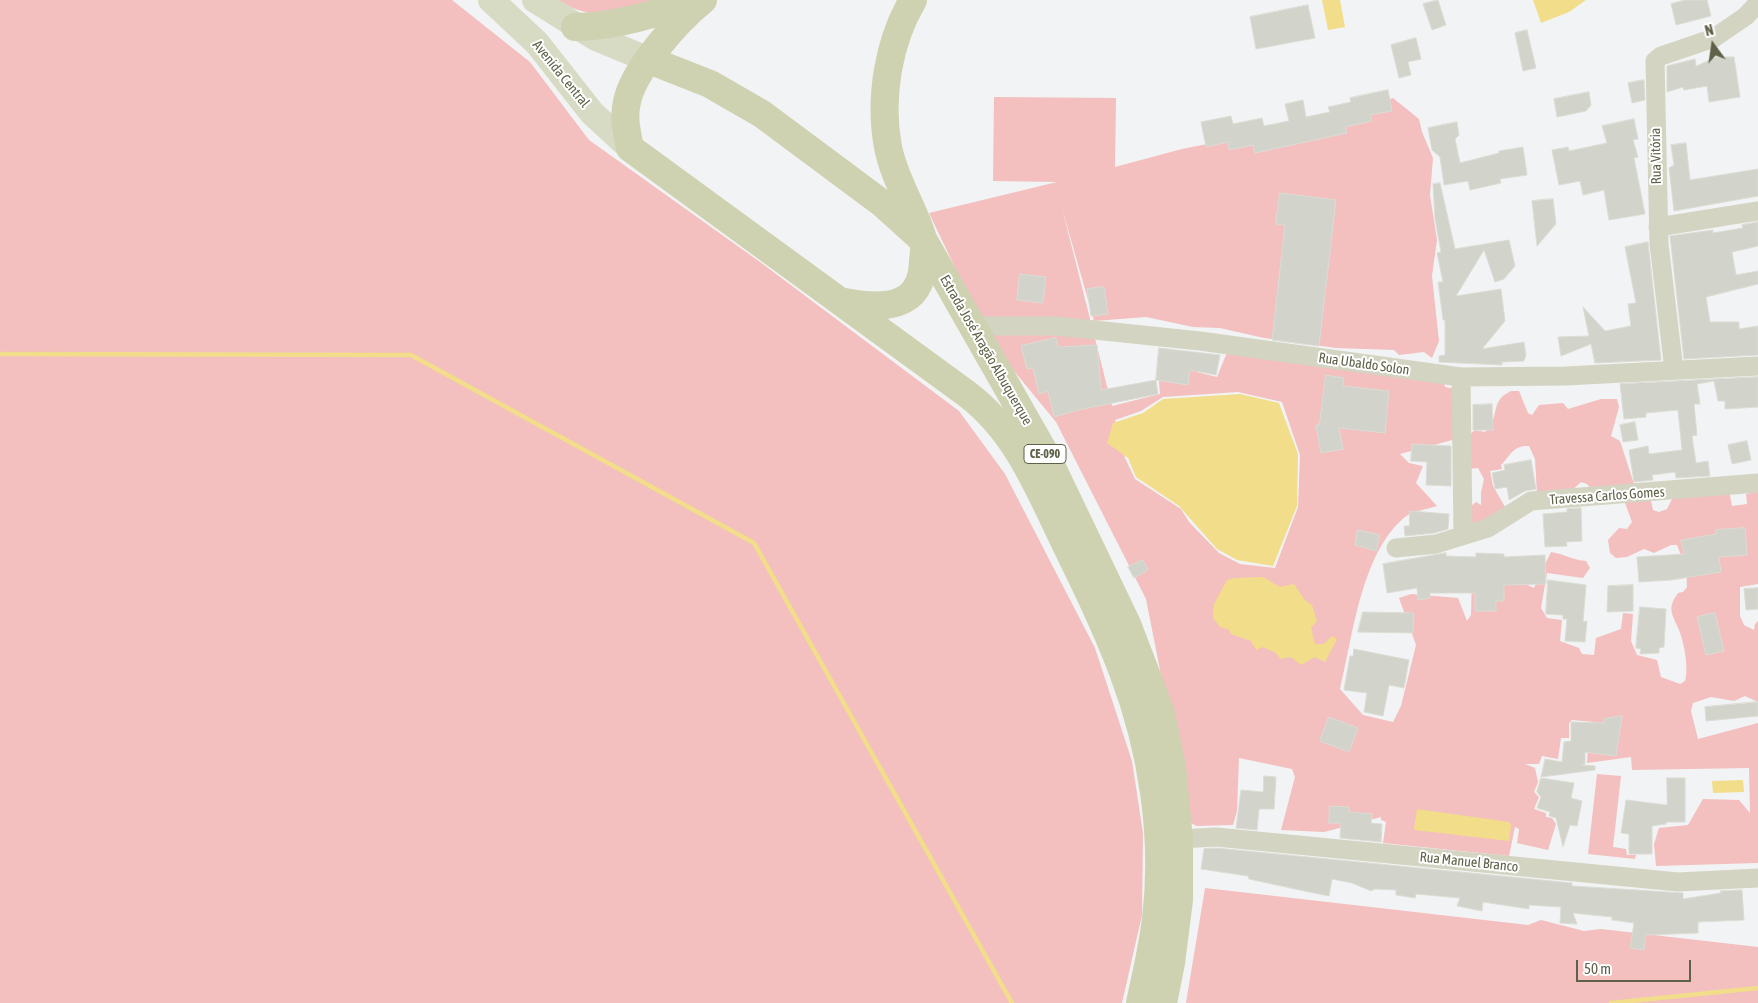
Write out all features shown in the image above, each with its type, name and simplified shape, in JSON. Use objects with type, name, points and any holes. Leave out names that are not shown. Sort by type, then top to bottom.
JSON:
[{"type":"main road","name":"Avenida Central","points":[[491,0],[537,43],[592,113],[630,148]]},
{"type":"main road","name":"CE-090","points":[[535,0],[596,38],[649,60]]},
{"type":"main road","points":[[841,301],[880,307],[896,303],[918,287],[922,278],[924,241],[888,147],[885,92],[898,33],[913,0]]},
{"type":"main road","points":[[630,148],[625,117],[627,102],[649,60],[663,40],[702,1]]},
{"type":"main road","points":[[575,26],[595,27],[702,1]]},
{"type":"main road","name":"Estrada José Aragão Albuquerque","points":[[649,60],[710,84],[762,114],[883,204],[924,241],[1047,457],[1103,571],[1146,668],[1161,713],[1168,749],[1179,839],[1179,900],[1171,963],[1163,1003]]},
{"type":"main road","name":"Estrada José Aragão Albuquerque","points":[[630,148],[979,403],[1006,432],[1039,488],[1110,641],[1124,673],[1144,742],[1159,839],[1156,917],[1140,1003]]},
{"type":"street","name":"Rua Vitória","points":[[1674,370],[1658,226],[1655,61],[1661,56],[1714,38],[1736,24],[1758,3]]},
{"type":"street","points":[[1658,226],[1758,211]]},
{"type":"street","name":"Rua Ubaldo Solon","points":[[971,326],[1056,326],[1200,341],[1460,377],[1566,376],[1758,366]]},
{"type":"street","points":[[1460,377],[1464,535]]},
{"type":"street","name":"Travessa Carlos Gomes","points":[[1396,548],[1436,544],[1488,528],[1532,501],[1758,483]]},
{"type":"street","name":"Rua Manuel Branco","points":[[1179,839],[1216,837],[1678,882],[1758,878]]},
{"type":"shaded area","points":[[0,0],[452,0],[530,62],[589,140],[760,262],[959,411],[1005,474],[1095,648],[1132,761],[1143,833],[1142,915],[1122,1003],[0,1003]]},
{"type":"shaded area","points":[[558,0],[650,1],[614,11],[593,13],[571,7]]},
{"type":"shaded area","points":[[1322,0],[1340,0],[1345,27],[1328,30]]},
{"type":"shaded area","points":[[1533,0],[1586,0],[1569,12],[1541,23]]},
{"type":"shaded area","points":[[994,97],[1116,98],[1115,167],[1182,149],[1277,130],[1393,98],[1419,119],[1422,132],[1433,158],[1430,195],[1437,240],[1432,276],[1439,341],[1432,358],[1424,352],[1399,355],[1394,350],[1336,348],[1264,338],[1220,328],[1193,327],[1146,317],[1094,321],[1062,208],[1112,406],[1160,394],[1158,371],[1199,361],[1197,372],[1217,377],[1228,350],[1443,377],[1445,387],[1456,389],[1460,438],[1400,454],[1409,463],[1423,466],[1416,483],[1437,506],[1405,517],[1390,533],[1378,552],[1361,597],[1340,689],[1363,715],[1393,722],[1401,706],[1416,645],[1399,598],[1411,594],[1458,598],[1467,621],[1471,615],[1472,574],[1521,582],[1534,588],[1551,552],[1586,561],[1590,568],[1583,578],[1547,573],[1541,608],[1547,618],[1562,620],[1560,641],[1579,648],[1582,654],[1594,655],[1596,638],[1621,629],[1623,613],[1633,614],[1631,641],[1637,655],[1657,660],[1661,677],[1680,684],[1685,681],[1686,662],[1684,648],[1671,608],[1678,593],[1683,592],[1687,587],[1686,569],[1677,545],[1671,545],[1654,553],[1644,549],[1627,557],[1616,558],[1610,553],[1608,540],[1619,528],[1627,529],[1632,522],[1625,503],[1644,497],[1651,501],[1653,510],[1659,512],[1667,509],[1673,497],[1729,490],[1732,506],[1747,504],[1746,494],[1758,492],[1758,584],[1740,587],[1740,616],[1744,625],[1754,630],[1755,624],[1758,621],[1758,702],[1745,696],[1734,701],[1711,697],[1693,703],[1691,711],[1698,739],[1758,723],[1758,863],[1656,866],[1654,844],[1659,828],[1688,825],[1703,799],[1739,800],[1750,813],[1749,768],[1632,770],[1631,757],[1587,763],[1588,745],[1593,745],[1594,722],[1572,720],[1569,723],[1569,738],[1561,738],[1558,759],[1542,756],[1539,764],[1525,764],[1535,768],[1538,782],[1534,792],[1539,797],[1534,809],[1546,813],[1546,817],[1552,818],[1556,824],[1548,850],[1517,843],[1519,829],[1515,827],[1509,856],[1383,843],[1386,822],[1381,820],[1381,817],[1324,832],[1281,830],[1295,777],[1292,769],[1239,758],[1237,811],[1233,825],[1196,826],[1190,822],[1146,599],[1056,422],[991,343],[929,213],[1057,182],[993,181]],"holes":[[[1238,392],[1282,402],[1300,455],[1298,507],[1275,568],[1240,564],[1219,553],[1189,522],[1181,509],[1135,479],[1125,458],[1115,420],[1141,411],[1163,397]]]},
{"type":"shaded area","points":[[1511,391],[1519,391],[1528,413],[1532,415],[1539,405],[1563,403],[1568,409],[1601,399],[1617,399],[1619,407],[1611,436],[1620,441],[1634,484],[1593,491],[1587,484],[1581,482],[1569,493],[1537,493],[1535,459],[1529,446],[1519,447],[1501,465],[1502,469],[1490,471],[1493,486],[1508,512],[1467,528],[1470,507],[1476,502],[1481,505],[1484,479],[1478,468],[1466,469],[1464,439],[1475,430],[1485,432],[1489,428],[1499,402],[1503,396]]},
{"type":"shaded area","points":[[1240,394],[1279,403],[1298,454],[1297,506],[1273,566],[1237,560],[1217,549],[1179,506],[1136,477],[1128,458],[1107,443],[1113,423],[1143,413],[1163,399]]},
{"type":"shaded area","points":[[1263,577],[1280,587],[1294,584],[1305,600],[1312,605],[1317,621],[1311,628],[1315,644],[1324,644],[1332,636],[1337,639],[1325,662],[1315,657],[1301,665],[1291,657],[1280,659],[1276,653],[1263,647],[1256,650],[1251,641],[1231,634],[1229,630],[1220,627],[1213,618],[1214,604],[1227,580]]},
{"type":"shaded area","points":[[1597,774],[1621,776],[1613,847],[1626,849],[1627,855],[1636,855],[1635,859],[1588,854]]},
{"type":"shaded area","points":[[1743,780],[1744,792],[1713,793],[1712,781]]},
{"type":"shaded area","points":[[1417,809],[1509,822],[1511,825],[1509,841],[1414,830]]},
{"type":"shaded area","points":[[1205,888],[1528,925],[1541,920],[1584,931],[1601,929],[1758,947],[1758,1003],[1186,1003]]},
{"type":"building","points":[[1438,0],[1446,25],[1432,30],[1423,4]]},
{"type":"building","points":[[1685,0],[1707,0],[1711,16],[1676,25],[1671,4]]},
{"type":"building","points":[[1308,5],[1315,38],[1256,49],[1250,17]]},
{"type":"building","points":[[1527,30],[1536,68],[1523,71],[1515,33]]},
{"type":"building","points":[[1416,38],[1421,59],[1408,62],[1411,75],[1399,78],[1391,45]]},
{"type":"building","points":[[1716,57],[1734,57],[1740,97],[1709,102],[1707,86],[1684,90],[1683,87],[1667,92],[1667,66],[1695,59],[1696,66]]},
{"type":"building","points":[[1644,80],[1645,100],[1632,103],[1628,83]]},
{"type":"building","points":[[1388,90],[1392,111],[1370,115],[1372,121],[1345,127],[1347,133],[1255,153],[1253,145],[1229,150],[1228,142],[1206,147],[1201,122],[1231,116],[1233,124],[1262,118],[1264,126],[1289,121],[1285,104],[1303,100],[1306,117],[1330,112],[1328,107],[1351,102],[1350,98]]},
{"type":"building","points":[[1589,92],[1591,105],[1586,111],[1557,117],[1554,99]]},
{"type":"building","points":[[1634,119],[1638,139],[1633,140],[1638,157],[1634,158],[1645,214],[1609,220],[1604,190],[1583,195],[1580,181],[1559,185],[1552,150],[1568,147],[1569,151],[1607,143],[1602,126]]},
{"type":"building","points":[[1457,122],[1459,135],[1455,139],[1460,163],[1499,153],[1499,151],[1523,147],[1527,175],[1500,179],[1501,183],[1470,190],[1468,181],[1444,185],[1440,157],[1432,150],[1428,128]]},
{"type":"building","points":[[1686,143],[1690,180],[1758,169],[1758,196],[1674,211],[1669,168],[1674,165],[1671,145]]},
{"type":"building","points":[[1440,183],[1455,249],[1509,240],[1515,266],[1504,279],[1495,282],[1484,250],[1456,296],[1501,289],[1505,321],[1482,349],[1524,342],[1526,355],[1524,361],[1502,362],[1502,365],[1439,362],[1439,356],[1445,355],[1445,320],[1443,320],[1438,282],[1443,282],[1437,253],[1441,252],[1435,219],[1433,184]]},
{"type":"building","points":[[1280,193],[1336,200],[1319,346],[1272,340],[1285,225],[1276,224]]},
{"type":"building","points":[[1553,199],[1556,224],[1537,246],[1532,201]]},
{"type":"building","points":[[1758,222],[1758,246],[1732,252],[1736,275],[1758,271],[1758,284],[1706,297],[1710,322],[1739,322],[1739,329],[1758,326],[1758,355],[1684,359],[1670,236],[1713,230],[1713,233],[1743,228],[1742,225]]},
{"type":"building","points":[[1648,242],[1661,360],[1595,363],[1591,344],[1561,356],[1558,337],[1589,336],[1583,307],[1605,331],[1631,326],[1628,304],[1636,303],[1625,247]]},
{"type":"building","points":[[1020,274],[1046,277],[1043,303],[1017,300]]},
{"type":"building","points":[[1104,287],[1108,314],[1091,316],[1087,289]]},
{"type":"building","points":[[1056,338],[1058,347],[1097,345],[1101,390],[1156,380],[1158,394],[1078,410],[1054,417],[1048,391],[1039,394],[1033,368],[1027,369],[1021,346]]},
{"type":"building","points":[[1159,348],[1220,355],[1216,375],[1190,370],[1188,385],[1156,380]]},
{"type":"building","points":[[1326,375],[1344,378],[1343,386],[1389,391],[1385,433],[1339,428],[1343,449],[1321,453],[1316,425],[1319,425]]},
{"type":"building","points":[[1758,377],[1758,407],[1725,409],[1725,401],[1718,401],[1714,381],[1697,384],[1700,404],[1694,404],[1697,435],[1692,436],[1696,463],[1708,461],[1710,476],[1676,478],[1675,472],[1652,475],[1653,480],[1634,482],[1629,450],[1648,446],[1649,454],[1682,450],[1678,410],[1646,413],[1646,417],[1624,419],[1620,384]]},
{"type":"building","points":[[1492,404],[1493,430],[1473,430],[1473,405]]},
{"type":"building","points":[[1635,422],[1638,440],[1623,442],[1620,425]]},
{"type":"building","points":[[1747,441],[1751,460],[1732,464],[1728,445]]},
{"type":"building","points":[[1412,444],[1451,446],[1451,486],[1426,485],[1427,462],[1411,461]]},
{"type":"building","points":[[1531,460],[1536,489],[1525,491],[1509,500],[1507,487],[1495,489],[1492,473],[1505,470],[1504,465]]},
{"type":"building","points":[[1581,508],[1582,541],[1566,542],[1567,546],[1545,547],[1543,514],[1567,512],[1567,509]]},
{"type":"building","points":[[1410,511],[1449,514],[1448,529],[1434,533],[1405,536],[1404,526],[1409,526]]},
{"type":"building","points":[[1745,528],[1747,555],[1719,557],[1721,572],[1671,580],[1639,582],[1637,557],[1684,554],[1681,540],[1716,534],[1716,530]]},
{"type":"building","points":[[1358,530],[1380,535],[1376,551],[1355,545]]},
{"type":"building","points":[[1446,553],[1446,556],[1476,557],[1476,553],[1504,554],[1504,557],[1545,555],[1546,584],[1504,585],[1504,601],[1496,601],[1496,611],[1475,611],[1475,593],[1430,593],[1430,598],[1418,600],[1417,588],[1387,593],[1383,564]]},
{"type":"building","points":[[1143,560],[1148,570],[1134,578],[1128,567]]},
{"type":"building","points":[[1548,580],[1586,585],[1583,622],[1587,621],[1585,642],[1565,641],[1567,619],[1563,619],[1563,615],[1546,614]]},
{"type":"building","points":[[1633,585],[1633,611],[1607,612],[1608,586]]},
{"type":"building","points":[[1758,588],[1758,609],[1746,610],[1744,589]]},
{"type":"building","points":[[1640,607],[1666,609],[1664,647],[1659,648],[1659,653],[1640,654],[1641,649],[1636,648]]},
{"type":"building","points":[[1363,612],[1414,613],[1413,633],[1358,632]]},
{"type":"building","points":[[1715,613],[1724,651],[1706,655],[1697,617]]},
{"type":"building","points":[[1354,649],[1409,660],[1404,688],[1389,685],[1383,716],[1364,712],[1367,693],[1344,690],[1350,656],[1353,656]]},
{"type":"building","points":[[1758,702],[1758,716],[1706,721],[1705,707]]},
{"type":"building","points":[[1622,716],[1616,756],[1585,752],[1585,764],[1582,765],[1595,766],[1595,770],[1541,777],[1545,759],[1562,762],[1564,742],[1571,741],[1571,722],[1604,723],[1604,719]]},
{"type":"building","points":[[1329,717],[1358,728],[1349,752],[1320,741]]},
{"type":"building","points":[[1264,776],[1276,777],[1274,809],[1259,809],[1257,830],[1236,828],[1241,790],[1263,792]]},
{"type":"building","points":[[1541,778],[1574,783],[1571,798],[1582,801],[1577,826],[1570,825],[1563,847],[1556,818],[1549,816],[1550,812],[1537,808],[1541,797],[1537,792]]},
{"type":"building","points":[[1667,778],[1685,778],[1685,822],[1666,822],[1666,824],[1652,826],[1652,854],[1629,854],[1629,834],[1621,833],[1626,800],[1667,805]]},
{"type":"building","points":[[1330,806],[1349,807],[1349,812],[1372,814],[1371,823],[1382,824],[1381,842],[1340,838],[1341,823],[1329,823]]},
{"type":"building","points":[[1216,848],[1572,883],[1572,886],[1683,893],[1683,899],[1721,893],[1720,891],[1742,890],[1744,920],[1698,922],[1698,933],[1646,935],[1644,950],[1630,948],[1634,923],[1612,920],[1612,917],[1573,913],[1577,924],[1560,923],[1561,907],[1529,905],[1529,909],[1483,902],[1482,911],[1457,906],[1460,898],[1416,894],[1415,898],[1396,895],[1396,890],[1375,889],[1371,891],[1352,883],[1332,879],[1329,896],[1249,879],[1248,876],[1201,869],[1204,849]]},
{"type":"waterway","points":[[0,354],[411,355],[754,543],[1012,1003]]},
{"type":"waterway","points":[[1611,1003],[1758,988]]}]
